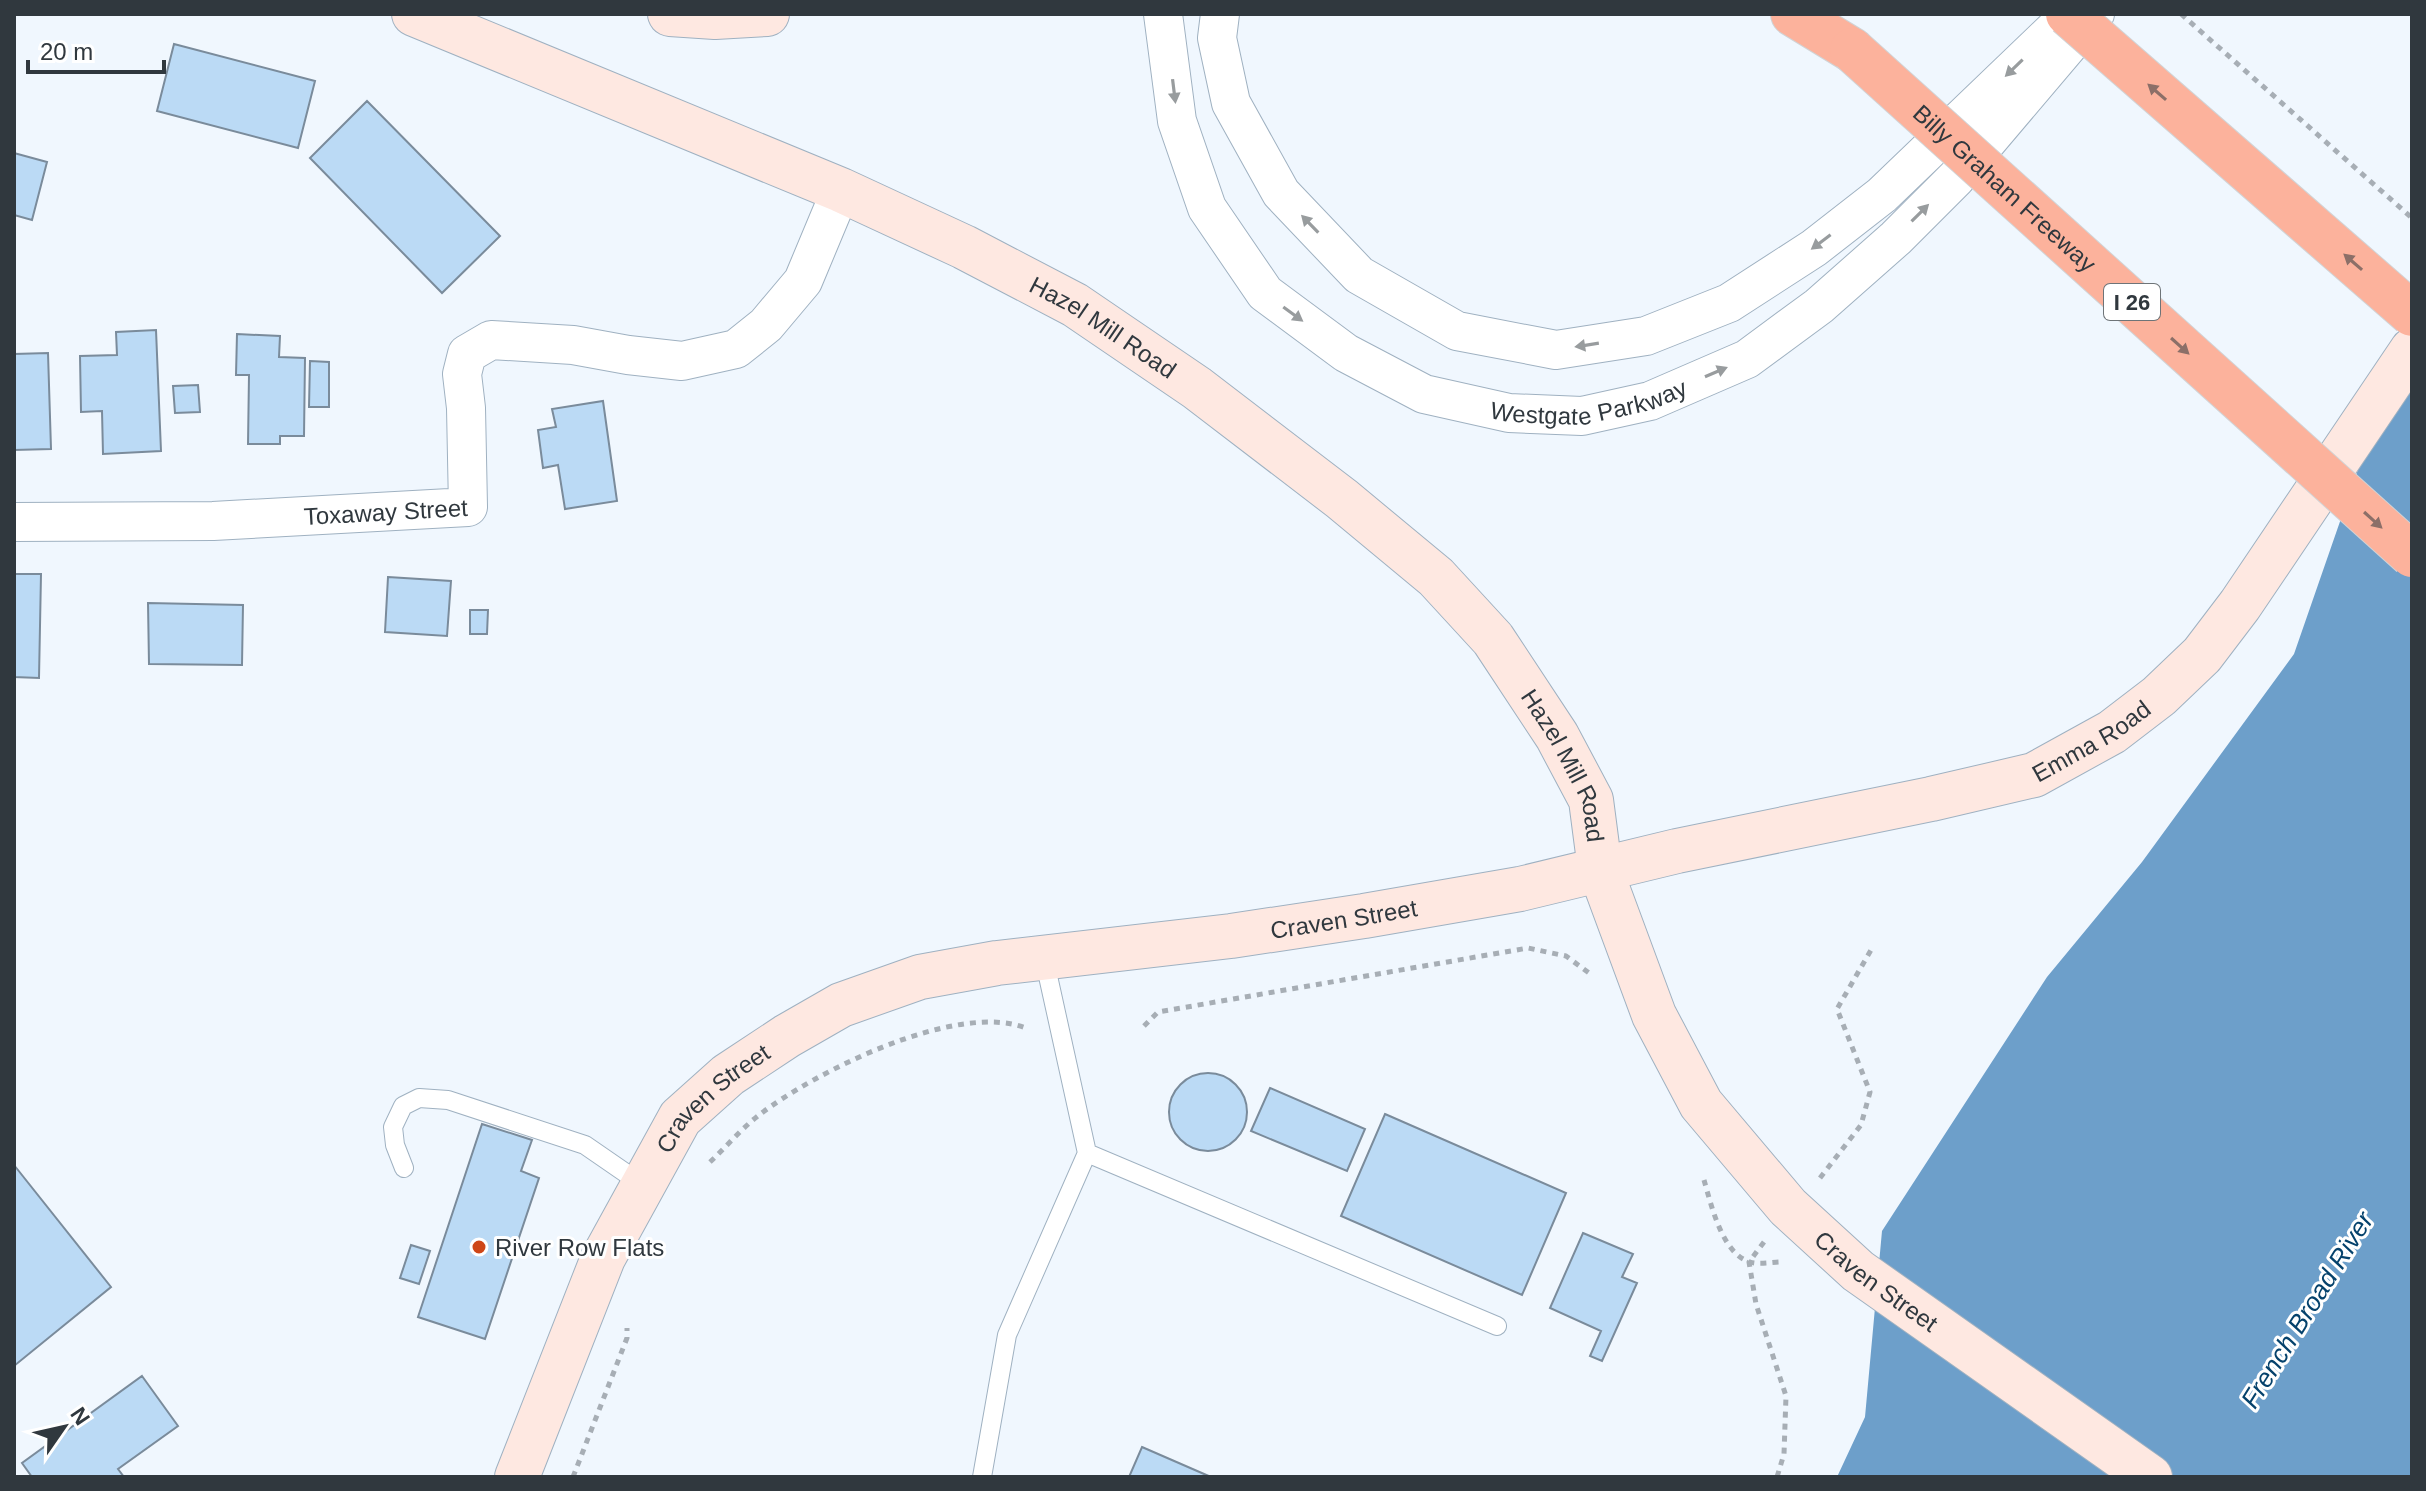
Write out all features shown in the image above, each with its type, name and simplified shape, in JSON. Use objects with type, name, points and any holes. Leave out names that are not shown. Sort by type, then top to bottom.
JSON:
[{"type":"highway","points":[[1793,14],[1852,50]]},
{"type":"highway","name":"Billy Graham Freeway","points":[[1815,14],[2412,555]]},
{"type":"highway","points":[[2069,14],[2412,314]]},
{"type":"street","name":"Hazel Mill Road","points":[[414,14],[841,190],[964,247],[1075,305],[1197,388],[1342,499],[1436,577],[1493,639],[1557,736],[1591,800],[1600,869]]},
{"type":"street","points":[[670,14],[715,17],[767,14]]},
{"type":"street","name":"Westgate Parkway","points":[[1163,14],[1177,121],[1207,208],[1265,293],[1346,353],[1424,394],[1509,413],[1582,416],[1650,401],[1747,359],[1819,306],[1896,238],[1956,178],[2095,14]]},
{"type":"street","points":[[1220,14],[1217,38],[1231,103],[1281,193],[1359,275],[1457,331],[1556,350],[1646,336],[1729,303],[1754,288],[1814,248],[1882,195],[2069,14]]},
{"type":"street","name":"Toxaway Street","points":[[14,522],[213,521],[468,507],[466,408],[462,374],[467,354],[491,340],[573,345],[682,361],[736,349],[766,325],[803,281],[841,190]]},
{"type":"street","name":"Emma Road","points":[[1600,869],[2034,775],[2112,732],[2159,696],[2202,655],[2240,605],[2412,350]]},
{"type":"street","name":"Craven Street","points":[[517,1477],[603,1258],[680,1118],[728,1075],[841,1005],[920,977],[997,963],[1231,936],[1364,916],[1520,889],[1600,869],[1654,1015],[1701,1104],[1788,1207],[1858,1271],[2150,1477]]},
{"type":"lane","points":[[982,1477],[1007,1335],[1087,1153],[1044,958]]},
{"type":"lane","points":[[404,1168],[395,1145],[393,1127],[403,1106],[419,1098],[448,1100],[585,1145],[643,1185]]},
{"type":"lane","points":[[1087,1153],[1497,1326]]},
{"type":"path","points":[[2181,14],[2412,218]]},
{"type":"path","points":[[1144,1026],[1158,1012],[1528,948],[1566,956],[1593,976]]},
{"type":"path","points":[[1815,1185],[1861,1125],[1870,1092],[1837,1009],[1871,950]]},
{"type":"path","points":[[709,1164],[758,1115],[828,1072],[903,1038],[974,1021],[1013,1023],[1034,1031]]},
{"type":"path","points":[[1702,1176],[1717,1226],[1731,1248],[1749,1262],[1756,1304],[1786,1396],[1784,1454],[1777,1477]]},
{"type":"path","points":[[1749,1262],[1767,1238]]},
{"type":"path","points":[[573,1477],[627,1338],[627,1323]]},
{"type":"water","name":"French Broad River","points":[[2412,382],[2412,1477],[1837,1477],[1865,1417],[1882,1231],[2047,977],[2142,862],[2294,654],[2361,461]]},
{"type":"building","points":[[174,44],[315,81],[298,148],[157,111]]},
{"type":"building","points":[[367,101],[500,236],[442,293],[310,158]]},
{"type":"building","points":[[14,153],[47,162],[32,220],[14,215]]},
{"type":"building","points":[[156,330],[161,451],[103,454],[102,411],[81,412],[80,356],[117,355],[116,332]]},
{"type":"building","points":[[237,334],[280,336],[279,357],[305,358],[304,436],[280,436],[280,444],[248,444],[249,375],[236,375]]},
{"type":"building","points":[[48,353],[51,449],[14,450],[14,354]]},
{"type":"building","points":[[310,361],[329,362],[329,407],[309,407]]},
{"type":"building","points":[[198,385],[200,412],[175,413],[173,386]]},
{"type":"building","points":[[603,401],[617,501],[565,509],[558,465],[543,468],[538,430],[556,427],[552,409]]},
{"type":"building","points":[[14,574],[41,574],[39,678],[14,677]]},
{"type":"building","points":[[388,577],[451,581],[447,636],[385,632]]},
{"type":"building","points":[[148,603],[243,605],[242,665],[149,664]]},
{"type":"building","points":[[470,610],[488,610],[487,634],[470,634]]},
{"type":"building","points":[[1208,1073],[1223,1076],[1235,1085],[1244,1097],[1247,1112],[1244,1127],[1235,1139],[1223,1148],[1208,1151],[1193,1148],[1181,1139],[1172,1127],[1169,1112],[1172,1097],[1181,1085],[1193,1076]]},
{"type":"building","points":[[1270,1088],[1365,1129],[1347,1171],[1251,1131]]},
{"type":"building","points":[[1385,1114],[1566,1193],[1522,1295],[1341,1216]]},
{"type":"building","name":"River Row Flats","points":[[482,1124],[532,1140],[521,1171],[539,1178],[485,1339],[418,1317]]},
{"type":"building","points":[[14,1165],[111,1287],[14,1366]]},
{"type":"building","points":[[1583,1233],[1633,1254],[1622,1277],[1637,1283],[1602,1361],[1590,1356],[1601,1331],[1550,1308]]},
{"type":"building","points":[[411,1245],[430,1251],[419,1284],[400,1278]]},
{"type":"building","points":[[142,1376],[178,1426],[118,1469],[124,1477],[32,1477],[22,1463]]},
{"type":"building","points":[[1142,1447],[1211,1477],[1129,1477]]},
{"type":"place","name":"River Row Flats","points":[[479,1247]]}]
